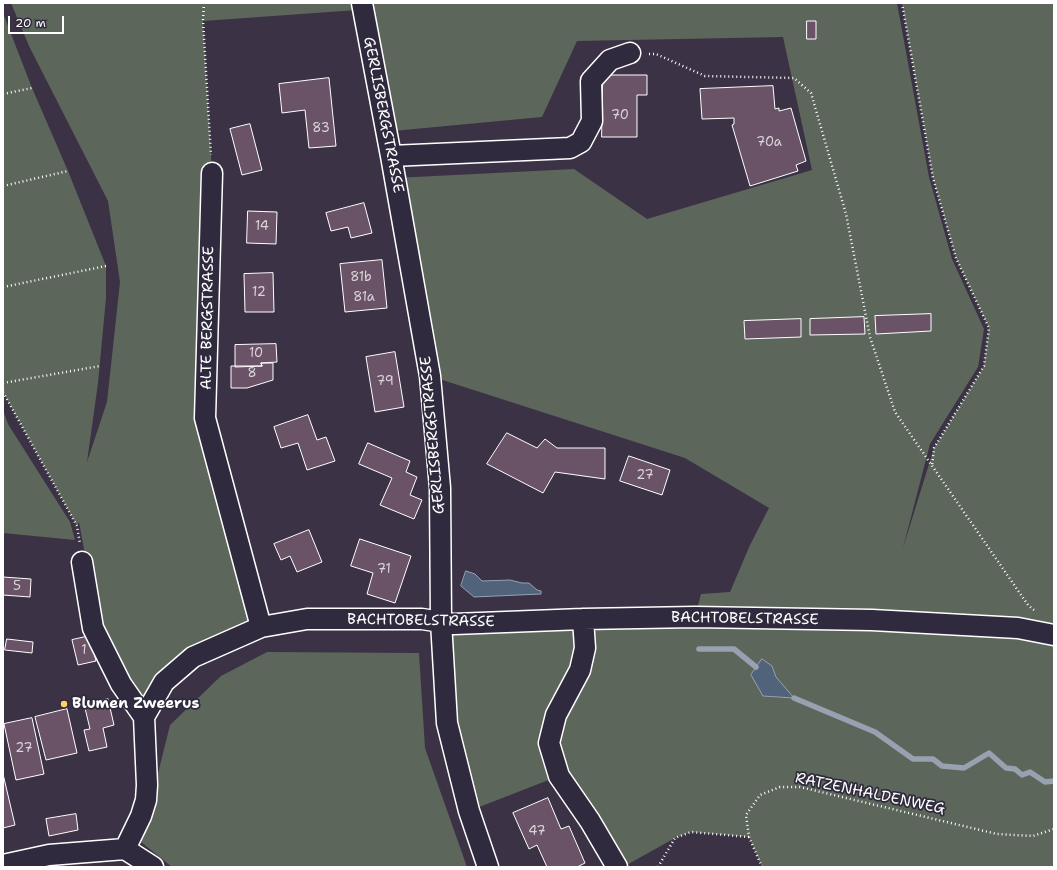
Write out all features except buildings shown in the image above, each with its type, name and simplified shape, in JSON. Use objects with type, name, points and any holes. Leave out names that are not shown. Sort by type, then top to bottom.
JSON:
[{"type":"street","name":"GERLISBERGSTRASSE","points":[[362,3],[392,156],[430,376],[440,488],[441,622],[448,723],[469,811],[488,867]]},
{"type":"street","points":[[392,156],[570,148],[581,142],[592,121],[591,81],[610,60],[630,53]]},
{"type":"street","name":"ALTE BERGSTRASSE","points":[[212,173],[206,418],[261,627]]},
{"type":"street","points":[[82,562],[93,628],[121,684],[144,717],[147,785],[146,800],[141,816],[125,849]]},
{"type":"street","name":"BACHTOBELSTRASSE","points":[[144,717],[164,682],[193,657],[261,627],[307,620],[422,619],[454,624],[583,619],[696,617],[872,620],[1018,628],[1054,635]]},
{"type":"street","points":[[583,619],[585,648],[580,670],[556,715],[549,743],[559,776],[590,821],[617,867]]},
{"type":"street","points":[[3,865],[49,855],[125,849],[153,867]]},
{"type":"path","points":[[204,3],[203,20],[212,173]]},
{"type":"path","points":[[902,3],[933,178],[956,258],[989,328],[984,366],[934,448],[932,467]]},
{"type":"path","points":[[630,53],[656,54],[705,76],[794,78],[811,92],[846,214],[870,337],[895,412],[1028,605],[1038,615]]},
{"type":"path","points":[[3,94],[32,88]]},
{"type":"path","points":[[3,186],[68,171]]},
{"type":"path","points":[[3,287],[106,266]]},
{"type":"path","points":[[3,383],[100,366]]},
{"type":"path","points":[[3,392],[77,526],[82,562]]},
{"type":"path","name":"RATZENHALDENWEG","points":[[762,867],[749,837],[746,814],[760,795],[780,787],[800,787],[997,834],[1033,836],[1054,829]]},
{"type":"path","points":[[658,867],[675,838],[691,832],[749,837]]},
{"type":"shaded area","points":[[11,3],[356,3],[357,10],[203,21],[212,173],[205,418],[261,627],[216,637],[174,659],[138,703],[98,625],[79,522],[77,526],[3,392],[3,13],[32,88],[68,171],[106,266],[106,298],[98,383],[87,462],[107,402],[120,282],[108,201],[29,46]]},
{"type":"shaded area","points":[[372,3],[897,3],[929,177],[952,259],[984,329],[978,367],[930,444],[903,548],[934,448],[984,366],[989,328],[956,258],[933,178],[902,3],[1054,3],[1054,867],[762,867],[749,837],[691,832],[675,838],[623,867],[559,776],[469,811],[441,622],[695,617],[701,594],[730,592],[750,545],[769,508],[685,458],[430,376],[395,178],[574,169],[647,219],[812,170],[783,37],[577,41],[542,117],[393,131]]},
{"type":"shaded area","points":[[3,410],[8,424],[70,522],[75,540],[3,533]]},
{"type":"shaded area","points":[[267,652],[419,653],[425,748],[467,867],[172,867],[141,842],[170,725],[221,676]]},
{"type":"water","points":[[466,571],[475,574],[482,581],[510,580],[529,583],[537,590],[541,591],[541,594],[474,597],[461,586]]},
{"type":"water","points":[[762,659],[772,666],[776,677],[794,698],[763,696],[751,675]]},
{"type":"waterway","points":[[699,649],[734,649],[756,667]]},
{"type":"waterway","points":[[794,698],[875,732],[913,759],[933,759],[942,766],[964,768],[989,753],[1006,768],[1015,769],[1022,775],[1030,772],[1045,782],[1054,781]]},
{"type":"place","name":"Blumen Zweerus","points":[[64,704]]}]
